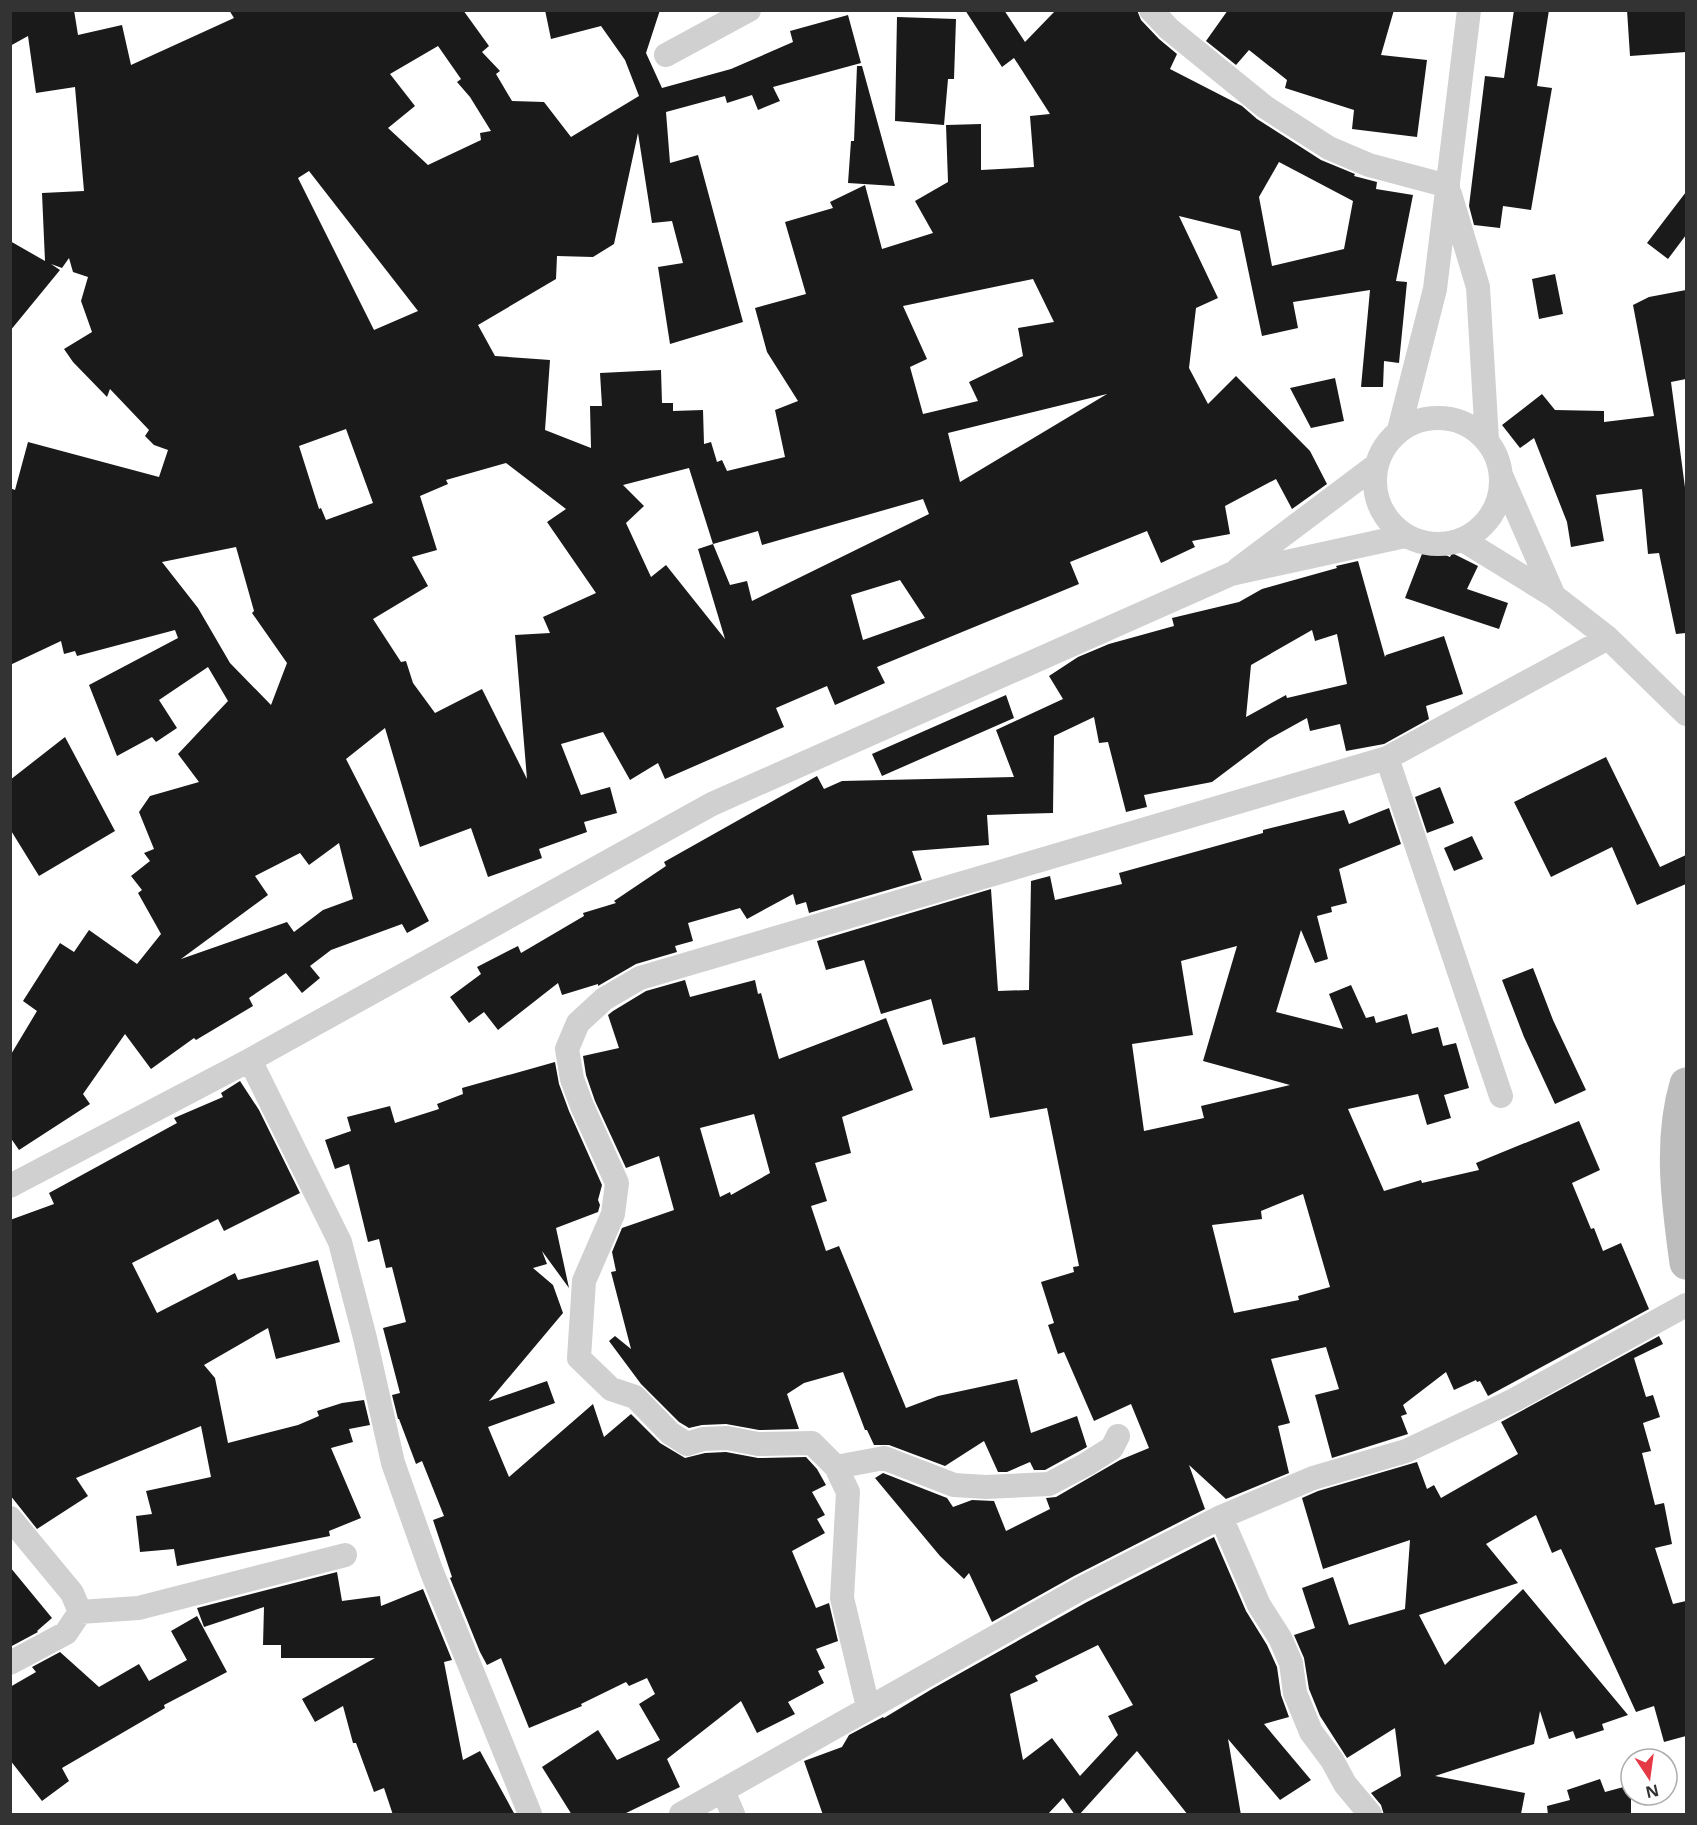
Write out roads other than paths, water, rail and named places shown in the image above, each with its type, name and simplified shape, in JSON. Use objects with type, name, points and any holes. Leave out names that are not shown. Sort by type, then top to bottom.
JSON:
[{"type":"main road","points":[[1686,1084],[1681,1102],[1677,1155],[1686,1263]]},
{"type":"street","points":[[666,55],[749,10]]},
{"type":"street","points":[[1151,10],[1169,29],[1265,107],[1329,148],[1370,165],[1448,186]]},
{"type":"street","points":[[1399,430],[1435,290],[1469,10]]},
{"type":"street","points":[[1448,186],[1478,287],[1486,440]]},
{"type":"street","points":[[1501,473],[1498,503],[1490,517],[1480,529],[1463,540],[1444,545],[1424,544],[1405,536],[1389,524],[1379,507],[1374,487],[1375,465],[1384,446],[1399,430],[1418,421],[1439,418],[1457,420],[1473,428],[1486,440],[1496,456],[1501,473],[1554,596]]},
{"type":"street","points":[[1231,574],[1375,465]]},
{"type":"street","points":[[10,1186],[250,1060],[712,804],[1231,574],[1405,536]]},
{"type":"street","points":[[1463,540],[1554,596],[1608,638],[1686,714]]},
{"type":"street","points":[[868,1707],[842,1598],[848,1492],[836,1467],[812,1443],[758,1444],[726,1438],[703,1438],[687,1444],[670,1433],[635,1396],[611,1389],[579,1358],[584,1281],[613,1215],[617,1184],[572,1078],[567,1049],[578,1023],[604,999],[640,978],[1387,758],[1608,638]]},
{"type":"street","points":[[1387,758],[1501,1096]]},
{"type":"street","points":[[250,1060],[339,1242],[365,1338],[393,1463],[431,1569],[530,1815]]},
{"type":"street","points":[[681,1815],[868,1707],[1080,1589],[1221,1517],[1313,1478],[1406,1451],[1514,1400],[1686,1305]]},
{"type":"street","points":[[836,1467],[884,1458],[954,1485],[986,1487],[1049,1484],[1112,1448],[1118,1436]]},
{"type":"street","points":[[1221,1517],[1259,1605],[1280,1638],[1292,1663],[1295,1693],[1311,1732],[1332,1760],[1345,1784],[1370,1815]]},
{"type":"street","points":[[10,1518],[72,1593],[80,1612]]},
{"type":"street","points":[[80,1612],[138,1608],[345,1555]]},
{"type":"street","points":[[10,1663],[66,1633],[80,1612]]},
{"type":"street","points":[[723,1791],[733,1815]]}]
